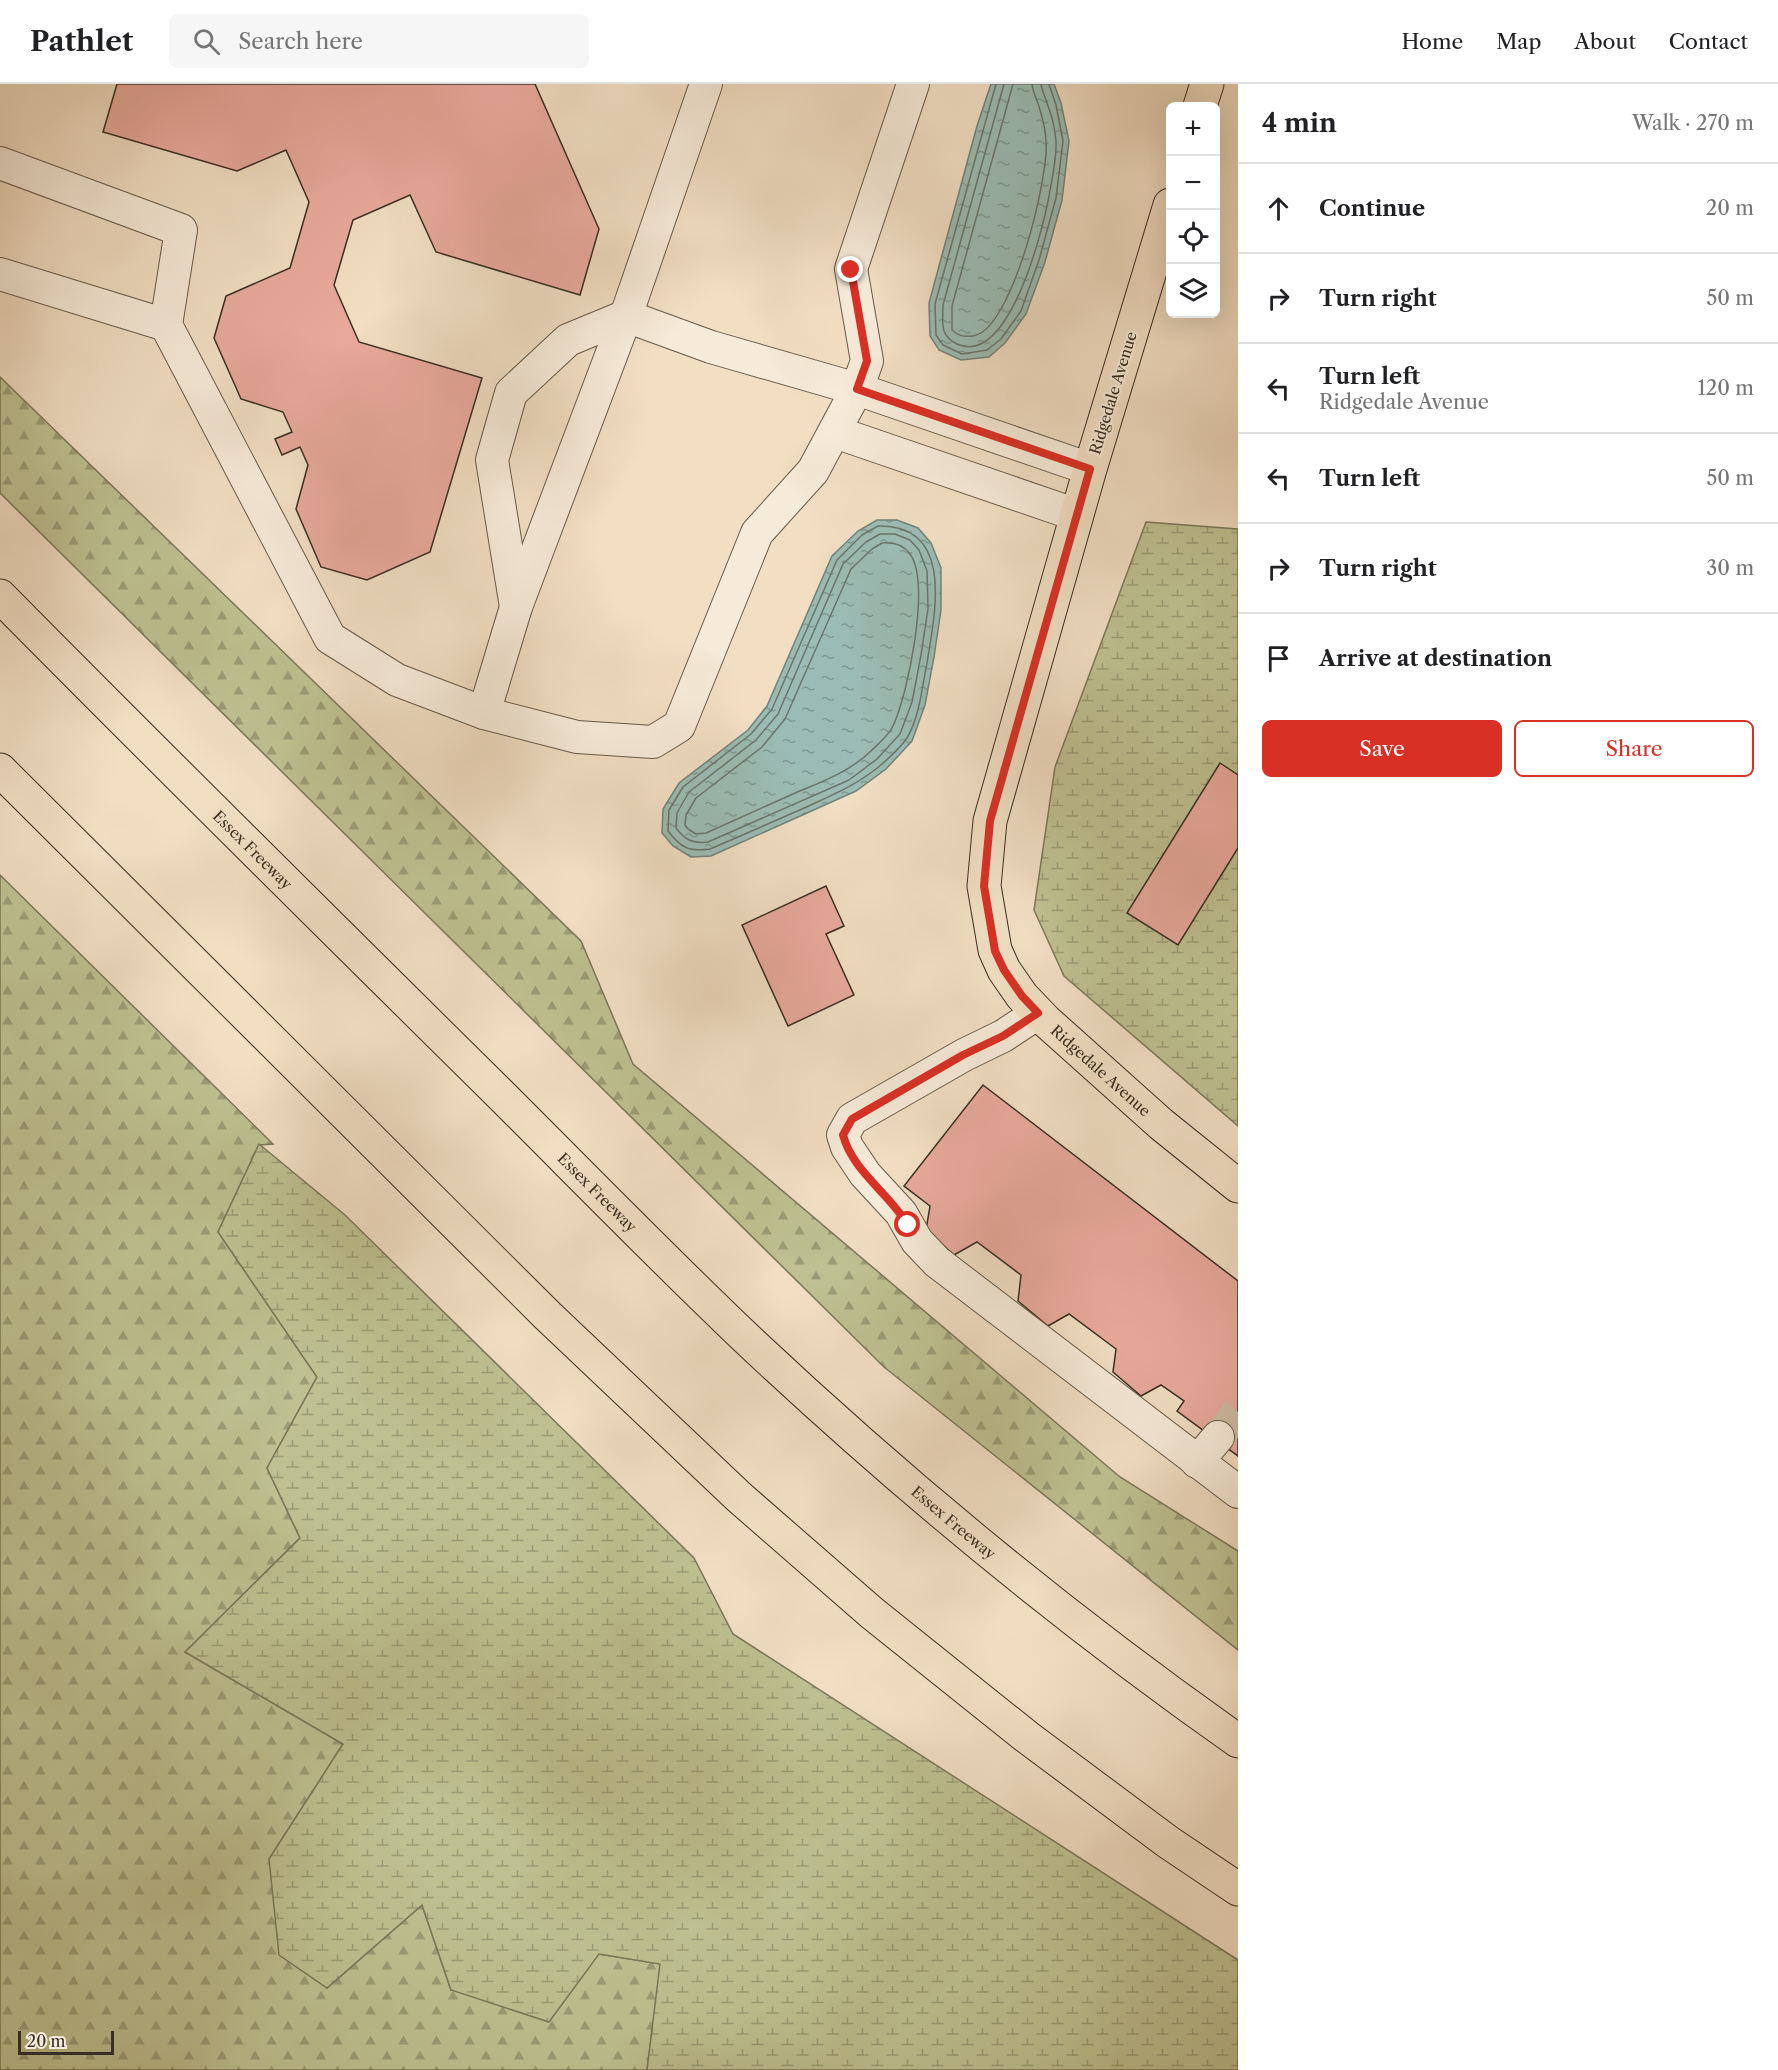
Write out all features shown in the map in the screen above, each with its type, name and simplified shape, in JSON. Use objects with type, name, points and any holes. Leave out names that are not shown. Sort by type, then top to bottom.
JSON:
[{"type":"main road","points":[[1201,102],[1207,84]]},
{"type":"main road","name":"Ridgedale Avenue","points":[[1168,210],[1090,469],[1032,680],[990,821],[984,886],[995,951],[1004,970],[1022,996],[1161,1124],[1238,1186]]},
{"type":"main road","name":"Essex Freeway","points":[[0,596],[745,1337],[876,1456],[1028,1583],[1238,1741]]},
{"type":"main road","points":[[0,770],[548,1316],[740,1497],[872,1613],[1027,1737],[1168,1842],[1238,1889]]},
{"type":"lane","points":[[484,713],[516,607],[626,316],[706,84]]},
{"type":"lane","points":[[0,163],[181,230],[166,325],[330,638],[397,680],[484,713],[577,737],[653,742],[679,726],[757,533],[813,471],[857,389],[867,361],[851,270],[912,84]]},
{"type":"lane","points":[[0,274],[166,325]]},
{"type":"lane","points":[[516,607],[492,460],[511,393],[568,340],[626,316],[711,347],[857,389],[1090,469]]},
{"type":"lane","points":[[835,432],[1077,515]]},
{"type":"lane","points":[[1038,1013],[1003,1036],[963,1055],[852,1119],[843,1135],[847,1148],[865,1174],[901,1213],[917,1242],[937,1262],[1238,1492]]},
{"type":"lane","points":[[1197,1462],[1218,1437]]},
{"type":"green space","points":[[0,377],[581,941],[633,1064],[1120,1477],[1238,1551],[1238,1650],[884,1367],[0,493]]},
{"type":"green space","points":[[1146,522],[1238,529],[1238,1126],[1064,976],[1034,910],[1055,767]]},
{"type":"green space","points":[[0,875],[273,1144],[259,1145],[218,1232],[317,1377],[267,1468],[300,1538],[185,1652],[343,1744],[269,1859],[327,1988],[422,1905],[451,1990],[599,1954],[661,1964],[647,2070],[0,2070]]},
{"type":"green space","points":[[259,1144],[345,1215],[694,1558],[733,1634],[1238,1960],[1238,2070],[647,2070],[660,1964],[599,1954],[549,2022],[451,1990],[422,1905],[327,1988],[279,1955],[269,1859],[343,1744],[185,1652],[300,1538],[267,1468],[317,1377],[218,1232]]},
{"type":"water","points":[[991,84],[1054,84],[1061,103],[1069,141],[1062,200],[1045,262],[1026,314],[1005,343],[989,357],[961,360],[939,350],[930,336],[929,303],[977,126]]},
{"type":"water","points":[[877,520],[897,520],[918,528],[931,543],[941,568],[941,610],[934,657],[925,705],[912,741],[886,769],[856,791],[711,856],[691,857],[673,846],[662,833],[663,809],[679,783],[748,730],[767,706],[832,556],[858,531]]},
{"type":"building","points":[[117,84],[535,84],[599,229],[580,295],[436,252],[410,195],[353,220],[334,285],[359,342],[482,378],[430,552],[367,580],[321,567],[296,509],[308,465],[300,447],[282,455],[275,439],[292,432],[283,412],[241,399],[214,338],[226,296],[290,268],[309,202],[286,150],[237,171],[103,132]]},
{"type":"building","points":[[1220,763],[1238,775],[1238,848],[1178,945],[1127,913]]},
{"type":"building","points":[[826,886],[844,926],[826,934],[854,995],[788,1026],[742,925]]},
{"type":"building","points":[[983,1085],[1238,1281],[1238,1456],[1177,1411],[1184,1401],[1161,1385],[1141,1396],[1113,1372],[1116,1349],[1069,1314],[1048,1326],[1018,1301],[1021,1275],[977,1242],[954,1255],[926,1230],[930,1206],[904,1186]]},
{"type":"tunnel","points":[[1218,1437],[1238,1412]]},
{"type":"route","points":[[851,270],[867,361],[857,389],[1090,469],[1032,680],[990,821],[984,886],[995,951],[1004,970],[1022,996],[1038,1013],[1003,1036],[963,1055],[852,1119],[843,1135],[847,1148],[865,1174],[901,1213],[908,1225]]}]
